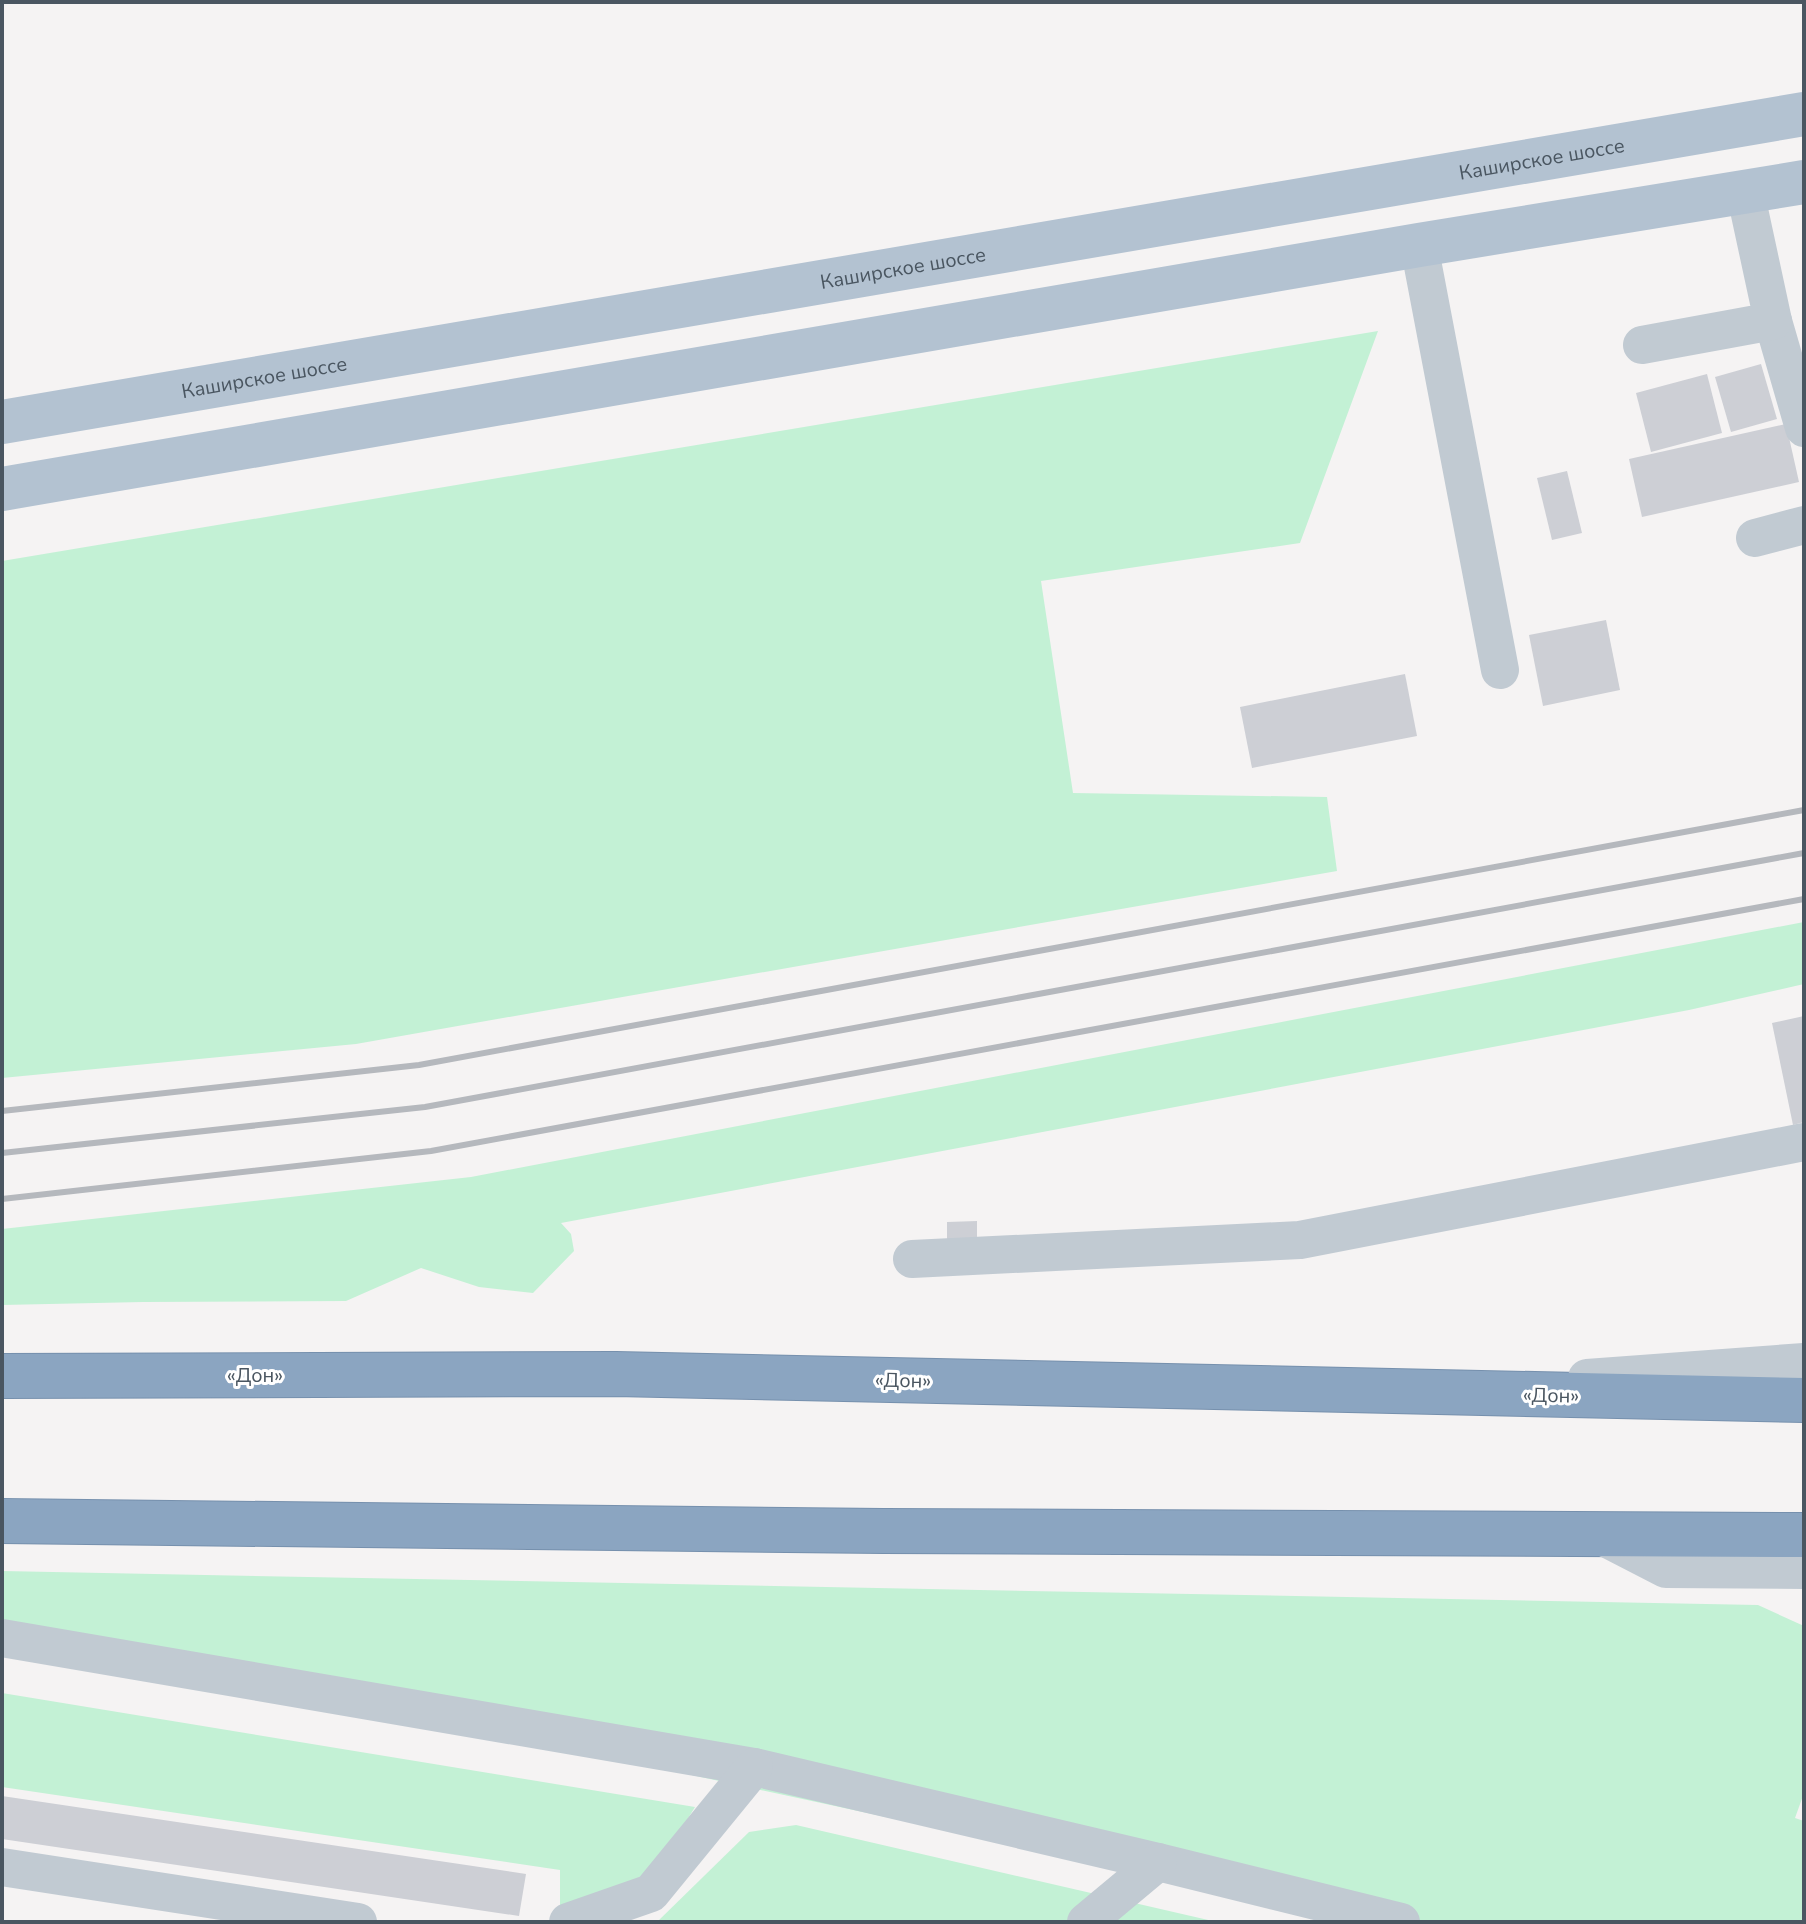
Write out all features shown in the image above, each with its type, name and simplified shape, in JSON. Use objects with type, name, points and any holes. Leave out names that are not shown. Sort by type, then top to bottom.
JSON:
[{"type":"highway","name":"«Дон»","points":[[2,1376],[616,1374],[1804,1400]]},
{"type":"highway","points":[[2,1521],[883,1531],[1804,1535]]},
{"type":"main road","name":"Каширское шоссе","points":[[2,422],[1804,114]]},
{"type":"main road","points":[[2,489],[1419,245],[1804,182]]},
{"type":"lane","points":[[1745,191],[1773,321],[1804,428]]},
{"type":"lane","points":[[1419,245],[1500,670]]},
{"type":"lane","points":[[1642,345],[1773,321]]},
{"type":"lane","points":[[1755,538],[1804,525]]},
{"type":"lane","points":[[912,1259],[1300,1240],[1804,1142]]},
{"type":"lane","points":[[1404,1392],[1804,1362]]},
{"type":"lane","points":[[1600,1535],[1666,1569],[1804,1570]]},
{"type":"lane","points":[[2,1638],[754,1767],[1401,1922]]},
{"type":"lane","points":[[568,1922],[651,1893],[754,1767]]},
{"type":"lane","points":[[1086,1922],[1158,1862]]},
{"type":"lane","points":[[2,1867],[358,1922]]},
{"type":"green space","points":[[1378,331],[1300,543],[1041,581],[1073,793],[1327,797],[1337,871],[356,1044],[2,1078],[2,561]]},
{"type":"green space","points":[[1804,922],[1804,984],[1689,1010],[561,1223],[571,1234],[574,1251],[533,1293],[479,1287],[421,1268],[346,1301],[2,1305],[2,1229],[471,1177]]},
{"type":"green space","points":[[2,1571],[1758,1605],[1804,1626],[1804,1793],[1795,1818],[1804,1821],[1804,1922],[1372,1922],[2,1626]]},
{"type":"green space","points":[[2,1693],[695,1807],[648,1883],[560,1917],[560,1870],[2,1787]]},
{"type":"green space","points":[[796,1825],[1217,1922],[657,1922],[749,1832]]},
{"type":"building","points":[[1761,364],[1777,419],[1731,432],[1715,377]]},
{"type":"building","points":[[1707,374],[1722,433],[1651,452],[1636,393]]},
{"type":"building","points":[[1786,424],[1799,482],[1642,517],[1629,459]]},
{"type":"building","points":[[1567,471],[1582,533],[1552,540],[1537,478]]},
{"type":"building","points":[[1606,620],[1620,690],[1543,706],[1529,635]]},
{"type":"building","points":[[1405,674],[1417,736],[1252,768],[1240,707]]},
{"type":"building","points":[[1804,1016],[1804,1122],[1793,1125],[1772,1023]]},
{"type":"building","points":[[977,1221],[977,1243],[947,1243],[947,1222]]},
{"type":"building","points":[[2,1796],[526,1874],[519,1916],[2,1839]]},
{"type":"railway","points":[[2,1111],[419,1065],[1804,810]]},
{"type":"railway","points":[[2,1153],[425,1107],[1804,853]]},
{"type":"railway","points":[[2,1199],[431,1151],[1804,899]]}]
